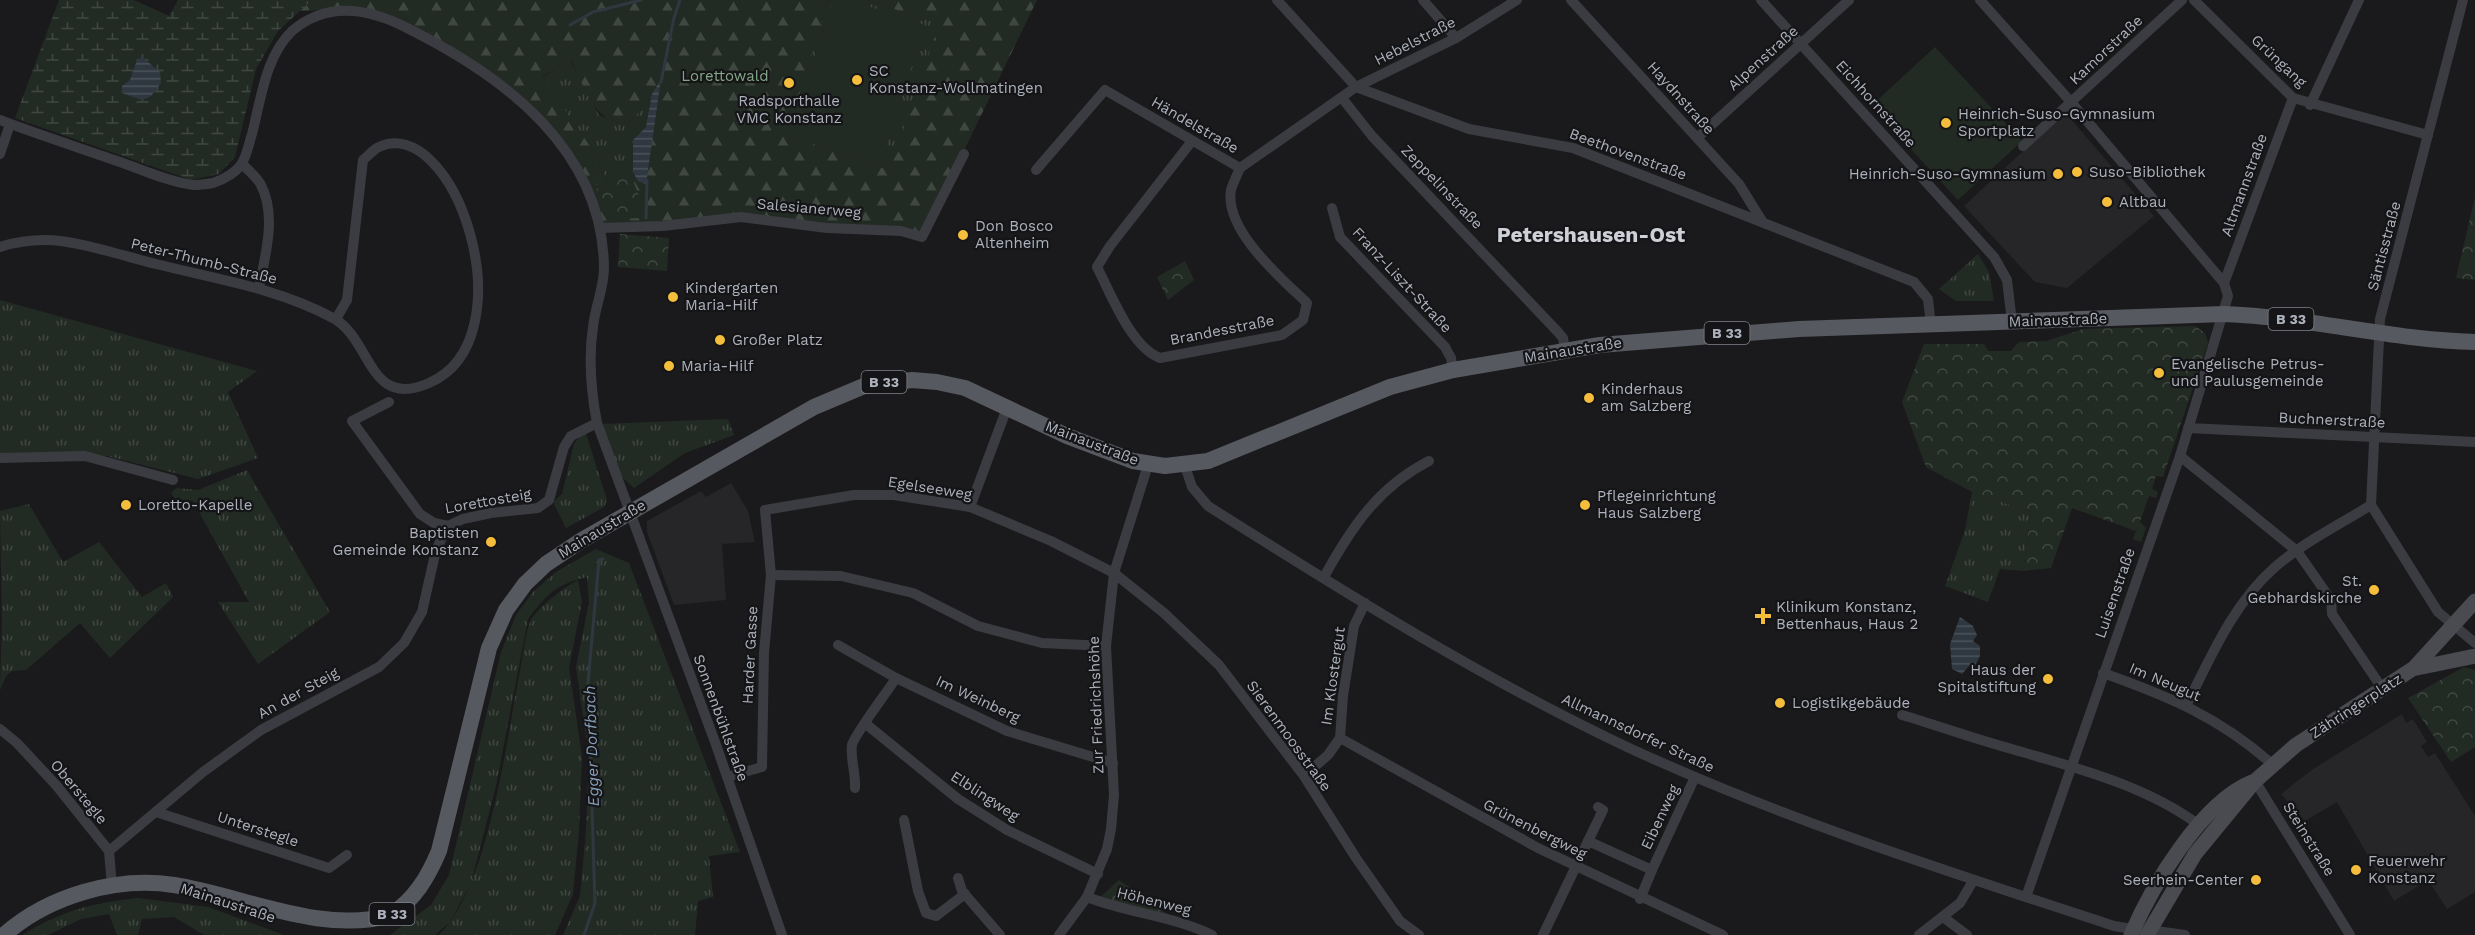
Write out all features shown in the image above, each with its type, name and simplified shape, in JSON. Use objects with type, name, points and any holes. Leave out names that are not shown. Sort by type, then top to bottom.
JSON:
[{"type":"main road","name":"Mainaustraße","points":[[4,935],[39,911],[75,895],[112,886],[150,883],[175,885],[293,924],[336,932],[358,929],[381,921],[400,909],[418,891],[439,851],[489,648],[506,610],[525,584],[546,564],[629,513],[814,407],[864,386],[912,380],[965,388],[1096,448],[1148,465],[1185,466],[1208,461],[1390,387],[1453,370],[1640,340],[1728,333],[2224,314],[2262,315],[2420,339],[2475,342]]},
{"type":"main road","name":"Zähringerplatz","points":[[2140,932],[2195,855],[2254,781],[2272,764],[2337,716],[2414,669],[2475,601]]},
{"type":"main road","points":[[2414,669],[2475,656]]},
{"type":"main road","name":"Zähringerplatz","points":[[2140,932],[2170,866],[2199,825],[2229,793],[2254,781]]},
{"type":"street","name":"Beethovenstraße","points":[[1278,0],[1356,87],[1469,129],[1573,148],[1914,282],[1928,299],[1930,325]]},
{"type":"street","points":[[1423,0],[1456,38]]},
{"type":"street","name":"Hebelstraße","points":[[1356,87],[1456,38],[1517,0]]},
{"type":"street","name":"Haydnstraße","points":[[1571,0],[1739,184],[1762,221]]},
{"type":"street","name":"Eichhornstraße","points":[[1761,0],[1994,257],[2007,280],[2012,322]]},
{"type":"street","name":"Alpenstraße","points":[[1697,138],[1849,0]]},
{"type":"street","points":[[1980,0],[2071,102],[2224,283]]},
{"type":"street","name":"Kamorstraße","points":[[2024,146],[2182,0]]},
{"type":"street","name":"Grüngang","points":[[2194,0],[2293,98],[2310,105],[2428,135]]},
{"type":"street","points":[[2310,105],[2360,0]]},
{"type":"street","name":"Säntisstraße","points":[[2371,505],[2379,332],[2463,0]]},
{"type":"street","name":"Sonnenbühlstraße","points":[[242,164],[268,72],[277,51],[292,31],[310,19],[328,12],[366,9],[389,17],[468,61],[528,106],[575,162],[600,228],[604,269],[593,326],[589,373],[597,423],[727,777],[782,935]]},
{"type":"street","name":"Händelstraße","points":[[1036,170],[1105,90],[1240,168],[1356,87]]},
{"type":"street","name":"Zeppelinstraße","points":[[1342,98],[1372,136],[1557,331],[1563,338],[1565,351]]},
{"type":"street","name":"Altmannstraße","points":[[2224,283],[2293,98]]},
{"type":"street","points":[[0,154],[5,122],[193,184],[212,183],[226,177],[242,164],[260,184],[267,203],[268,236],[259,288]]},
{"type":"street","name":"Brandesstraße","points":[[1192,141],[1110,246],[1097,267],[1129,326],[1148,353],[1160,358],[1281,335],[1303,320],[1307,303],[1266,265],[1234,218],[1231,191],[1240,168]]},
{"type":"street","name":"Peter-Thumb-Straße","points":[[1,243],[45,240],[100,250],[259,288],[336,319],[360,347],[378,377],[396,390],[409,390],[431,383],[466,353],[474,332],[478,297],[473,248],[457,195],[438,167],[419,152],[397,144],[377,148],[363,160],[347,300],[336,319]]},
{"type":"street","name":"Salesianerweg","points":[[600,228],[663,226],[741,217],[826,228],[901,231],[922,237],[964,154]]},
{"type":"street","name":"Franz-Liszt-Straße","points":[[1332,208],[1340,237],[1445,347],[1451,358],[1453,370]]},
{"type":"street","name":"Luisenstraße","points":[[2025,897],[2180,456],[2224,314],[2228,296],[2224,283]]},
{"type":"street","name":"Lorettosteig","points":[[390,402],[352,421],[420,514],[434,523],[448,526],[463,519],[491,513],[538,508],[549,500],[564,447],[571,436],[597,423]]},
{"type":"street","points":[[970,507],[1007,408]]},
{"type":"street","name":"Buchnerstraße","points":[[2188,428],[2475,442]]},
{"type":"street","points":[[0,458],[85,456],[173,480]]},
{"type":"street","points":[[2180,456],[2297,551],[2331,600],[2332,614],[2382,688]]},
{"type":"street","points":[[1324,578],[1358,519],[1403,475],[1429,461]]},
{"type":"street","name":"Zur Friedrichshöhe","points":[[1059,935],[1087,897],[1098,874],[1111,829],[1114,795],[1106,646],[1114,573],[1148,465]]},
{"type":"street","name":"Allmannsdorfer Straße","points":[[1185,466],[1192,487],[1208,506],[1365,603],[1522,693],[1626,746],[1787,815],[1973,881],[2114,926],[2140,932],[2185,935]]},
{"type":"street","name":"Egelseeweg","points":[[765,510],[854,495],[894,495],[970,507],[1051,541],[1114,573]]},
{"type":"street","points":[[2187,704],[2239,608],[2274,568],[2371,505],[2438,612],[2475,643]]},
{"type":"street","name":"Harder Gasse","points":[[727,777],[762,767],[764,653],[771,575],[765,510]]},
{"type":"street","name":"An der Steig","points":[[109,851],[202,772],[261,730],[379,668],[404,643],[422,612],[436,550],[448,526]]},
{"type":"street","name":"Sierenmoosstraße","points":[[1114,573],[1164,613],[1219,665],[1304,776],[1349,848],[1400,921],[1419,935]]},
{"type":"street","points":[[771,575],[841,576],[913,593],[978,626],[1042,643],[1106,646]]},
{"type":"street","name":"Im Klostergut","points":[[1304,776],[1328,754],[1340,738],[1343,696],[1354,626],[1365,603]]},
{"type":"street","name":"Im Weinberg","points":[[838,645],[897,678],[1007,731],[1113,763]]},
{"type":"street","name":"Im Neugut","points":[[2103,673],[2187,704],[2251,746],[2272,764]]},
{"type":"street","points":[[855,788],[852,747],[857,732],[866,724],[897,678]]},
{"type":"street","points":[[1902,715],[2070,767],[2152,796],[2199,825]]},
{"type":"street","name":"Elblingweg","points":[[866,724],[958,799],[1007,830],[1098,874]]},
{"type":"street","name":"Oberstegle","points":[[0,729],[17,743],[56,785],[109,851]]},
{"type":"street","name":"Grünenbergweg","points":[[1340,738],[1483,820],[1640,899],[1723,935]]},
{"type":"street","name":"Eibenweg","points":[[1640,899],[1695,777]]},
{"type":"street","name":"Steinstraße","points":[[2254,781],[2350,935]]},
{"type":"street","points":[[1543,935],[1603,810],[1599,807]]},
{"type":"street","name":"Unterstegle","points":[[156,812],[329,868],[347,855]]},
{"type":"street","points":[[904,820],[918,891],[926,913],[936,916],[965,894]]},
{"type":"street","points":[[1588,841],[1652,870]]},
{"type":"street","points":[[109,851],[112,886]]},
{"type":"street","points":[[958,878],[965,894],[1000,935]]},
{"type":"street","points":[[1919,935],[1960,903],[1973,881]]},
{"type":"street","name":"Höhenweg","points":[[1087,897],[1116,908],[1194,926],[1212,935]]},
{"type":"street","name":"Steinstraße","points":[[2337,913],[2343,935]]},
{"type":"street","points":[[1943,917],[1967,935]]},
{"type":"shaded area","points":[[142,57],[160,72],[161,83],[151,96],[142,100],[122,93],[122,86],[130,80],[137,60]]},
{"type":"shaded area","points":[[661,79],[646,184],[638,181],[633,172],[633,140],[646,127],[652,94]]},
{"type":"shaded area","name":"Heinrich-Suso-Gymnasium","points":[[2065,112],[2154,216],[2067,288],[2035,282],[1964,206]]},
{"type":"shaded area","points":[[731,483],[748,511],[755,542],[722,544],[726,600],[674,605],[647,532],[647,521],[701,491],[706,497]]},
{"type":"shaded area","points":[[1960,617],[1973,626],[1977,635],[1973,641],[1980,646],[1980,656],[1975,666],[1969,666],[1962,674],[1952,669],[1950,644]]},
{"type":"shaded area","points":[[2402,714],[2406,723],[2413,719],[2427,742],[2421,746],[2428,757],[2435,753],[2475,816],[2475,892],[2447,909],[2428,880],[2394,901],[2337,802],[2305,821],[2281,794],[2313,769]]},
{"type":"green space","points":[[59,0],[134,0],[169,16],[178,0],[312,0],[278,31],[256,69],[235,157],[219,174],[191,180],[15,118]]},
{"type":"green space","name":"Lorettowald","points":[[312,0],[829,0],[786,137],[882,168],[891,166],[939,24],[867,0],[1037,0],[922,237],[741,217],[600,228],[575,162],[528,106],[433,40],[346,9],[300,11]],"holes":[[[571,60],[592,102],[598,110],[615,123],[627,127],[652,95],[646,127],[633,140],[633,172],[607,180],[592,149],[542,77]]]},
{"type":"green space","name":"SC Konstanz-Wollmatingen","points":[[829,0],[867,0],[940,24],[891,167],[882,168],[785,137]]},
{"type":"green space","name":"SC Konstanz-Wollmatingen","points":[[833,0],[849,0],[925,25],[880,166],[789,136]]},
{"type":"green space","name":"Heinrich-Suso-Gymnasium Sportplatz","points":[[1935,47],[2022,141],[1958,200],[1871,106]]},
{"type":"green space","points":[[570,60],[599,115],[627,127],[652,94],[646,127],[633,140],[633,172],[607,180],[592,149],[542,78]]},
{"type":"green space","points":[[630,172],[640,199],[640,218],[616,219],[602,201],[596,184]]},
{"type":"green space","points":[[2475,197],[2475,280],[2456,278]]},
{"type":"green space","points":[[620,234],[669,238],[667,271],[618,267]]},
{"type":"green space","points":[[1978,254],[1989,272],[1994,301],[1956,301],[1939,289]]},
{"type":"green space","points":[[1185,261],[1194,280],[1168,300],[1157,277]]},
{"type":"green space","points":[[0,300],[257,371],[228,392],[258,458],[198,479],[107,456],[0,453]]},
{"type":"green space","points":[[2195,326],[2205,333],[2208,343],[2163,477],[2156,476],[2152,489],[2158,492],[2156,498],[2149,496],[2140,522],[2146,528],[2141,542],[2133,539],[2136,531],[2072,508],[2051,568],[2023,571],[2031,512],[1972,492],[1926,467],[1902,402],[1924,344],[1984,344],[1988,351],[2011,351],[2019,342],[2046,341],[2083,329]]},
{"type":"green space","points":[[728,419],[734,435],[685,453],[634,488],[620,475],[602,424]]},
{"type":"green space","points":[[585,430],[607,500],[604,507],[566,528],[553,502],[562,494],[574,444]]},
{"type":"green space","points":[[247,470],[330,612],[258,664],[218,602],[249,602],[193,501],[175,499],[171,493],[176,488],[198,490]]},
{"type":"green space","points":[[1972,492],[2031,512],[2023,571],[2000,569],[1988,602],[1945,586],[1965,530]]},
{"type":"green space","points":[[29,504],[63,562],[99,542],[142,597],[166,583],[173,597],[110,658],[80,623],[26,670],[12,671],[6,676],[0,690],[2,622],[0,511]]},
{"type":"green space","points":[[596,549],[629,563],[740,852],[709,856],[713,897],[698,901],[695,935],[563,935],[580,896],[586,831],[589,757],[576,667],[589,603],[587,577],[567,583],[553,591],[528,619],[496,786],[471,883],[450,922],[435,935],[390,935],[431,905],[449,875],[501,652],[516,615],[533,592],[556,572]]},
{"type":"green space","points":[[578,580],[582,602],[569,667],[582,757],[573,894],[555,935],[439,935],[456,913],[470,884],[493,813],[530,622],[544,605]]},
{"type":"green space","points":[[2464,667],[2475,670],[2475,747],[2451,762],[2408,698]]},
{"type":"green space","points":[[1119,880],[1178,922],[1096,901]]},
{"type":"green space","points":[[138,898],[208,907],[284,935],[204,935],[174,917],[142,919],[138,935],[117,935],[109,914],[81,919],[48,935],[22,935],[78,909]]},
{"type":"waterway","points":[[570,25],[593,12],[641,0]]},
{"type":"waterway","points":[[661,82],[680,0]]},
{"type":"waterway","points":[[646,218],[647,180]]},
{"type":"waterway","name":"Egger Dorfbach","points":[[584,935],[595,903],[588,683],[599,560],[603,559]]},
{"type":"place","name":"SC Konstanz-Wollmatingen","points":[[857,80]]},
{"type":"place","name":"Radsporthalle VMC Konstanz","points":[[789,83]]},
{"type":"place","name":"Heinrich-Suso-Gymnasium Sportplatz","points":[[1946,123]]},
{"type":"place","name":"Suso-Bibliothek","points":[[2077,172]]},
{"type":"place","name":"Heinrich-Suso-Gymnasium","points":[[2058,174]]},
{"type":"place","name":"Altbau","points":[[2107,202]]},
{"type":"place","name":"Don Bosco Altenheim","points":[[963,235]]},
{"type":"place","name":"Kindergarten Maria-Hilf","points":[[673,297]]},
{"type":"place","name":"Großer Platz","points":[[720,340]]},
{"type":"place","name":"Maria-Hilf","points":[[669,366]]},
{"type":"place","name":"Evangelische Petrus- und Paulusgemeinde","points":[[2159,373]]},
{"type":"place","name":"Kinderhaus am Salzberg","points":[[1589,398]]},
{"type":"place","name":"Loretto-Kapelle","points":[[126,505]]},
{"type":"place","name":"Pflegeinrichtung Haus Salzberg","points":[[1585,505]]},
{"type":"place","name":"Baptisten Gemeinde Konstanz","points":[[491,542]]},
{"type":"place","name":"St. Gebhardskirche","points":[[2374,590]]},
{"type":"place","name":"Klinikum Konstanz, Bettenhaus, Haus 2","points":[[1763,616]]},
{"type":"place","name":"Haus der Spitalstiftung","points":[[2048,679]]},
{"type":"place","name":"Logistikgebäude","points":[[1780,703]]},
{"type":"place","name":"Feuerwehr Konstanz","points":[[2356,870]]},
{"type":"place","name":"Seerhein-Center","points":[[2256,880]]},
{"type":"district","name":"Petershausen-Ost","points":[[1591,235]]}]
